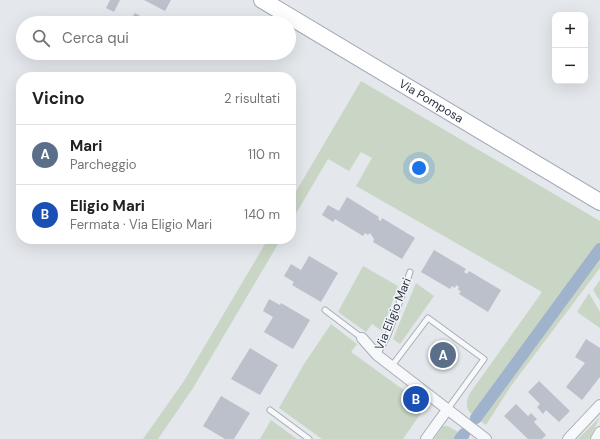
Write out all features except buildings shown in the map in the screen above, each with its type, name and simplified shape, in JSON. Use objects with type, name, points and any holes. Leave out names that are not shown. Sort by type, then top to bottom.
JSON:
[{"type":"main road","name":"Via Pomposa","points":[[262,0],[289,16]]},
{"type":"main road","name":"Via Pomposa","points":[[296,20],[600,202]]},
{"type":"street","name":"Via Eligio Mari","points":[[362,338],[376,355],[486,439]]},
{"type":"street","points":[[568,439],[600,405]]},
{"type":"street","points":[[426,439],[447,410]]},
{"type":"street","points":[[596,439],[600,432]]},
{"type":"lane","name":"Via Eligio Mari","points":[[376,355],[388,335],[410,272]]},
{"type":"lane","points":[[326,310],[362,338]]},
{"type":"lane","points":[[391,367],[428,318],[484,359],[447,410]]},
{"type":"lane","points":[[270,410],[309,439]]},
{"type":"green space","points":[[361,81],[600,221],[600,268],[511,386],[486,425],[472,415],[467,408],[470,393],[542,292],[356,186],[372,158],[361,152],[349,171],[328,159],[296,213],[296,192]]},
{"type":"green space","points":[[265,244],[278,244],[193,388],[158,439],[143,439],[184,381]]},
{"type":"green space","points":[[363,266],[398,286],[382,331],[372,324],[366,332],[338,312]]},
{"type":"green space","points":[[600,280],[600,301],[593,290]]},
{"type":"green space","points":[[416,283],[434,296],[400,344],[393,339]]},
{"type":"green space","points":[[589,293],[600,312],[600,328],[577,312]]},
{"type":"green space","points":[[331,324],[357,344],[351,352],[426,406],[403,439],[322,439],[279,408],[304,364]]},
{"type":"green space","points":[[600,417],[589,439],[578,439]]},
{"type":"green space","points":[[271,420],[297,439],[260,439]]},
{"type":"green space","points":[[443,426],[448,426],[470,439],[434,439]]},
{"type":"waterway","points":[[476,418],[600,249]]},
{"type":"waterway","points":[[460,439],[464,434]]},
{"type":"place","name":"Mari","points":[[443,355]]},
{"type":"place","name":"Eligio Mari","points":[[416,399]]}]
